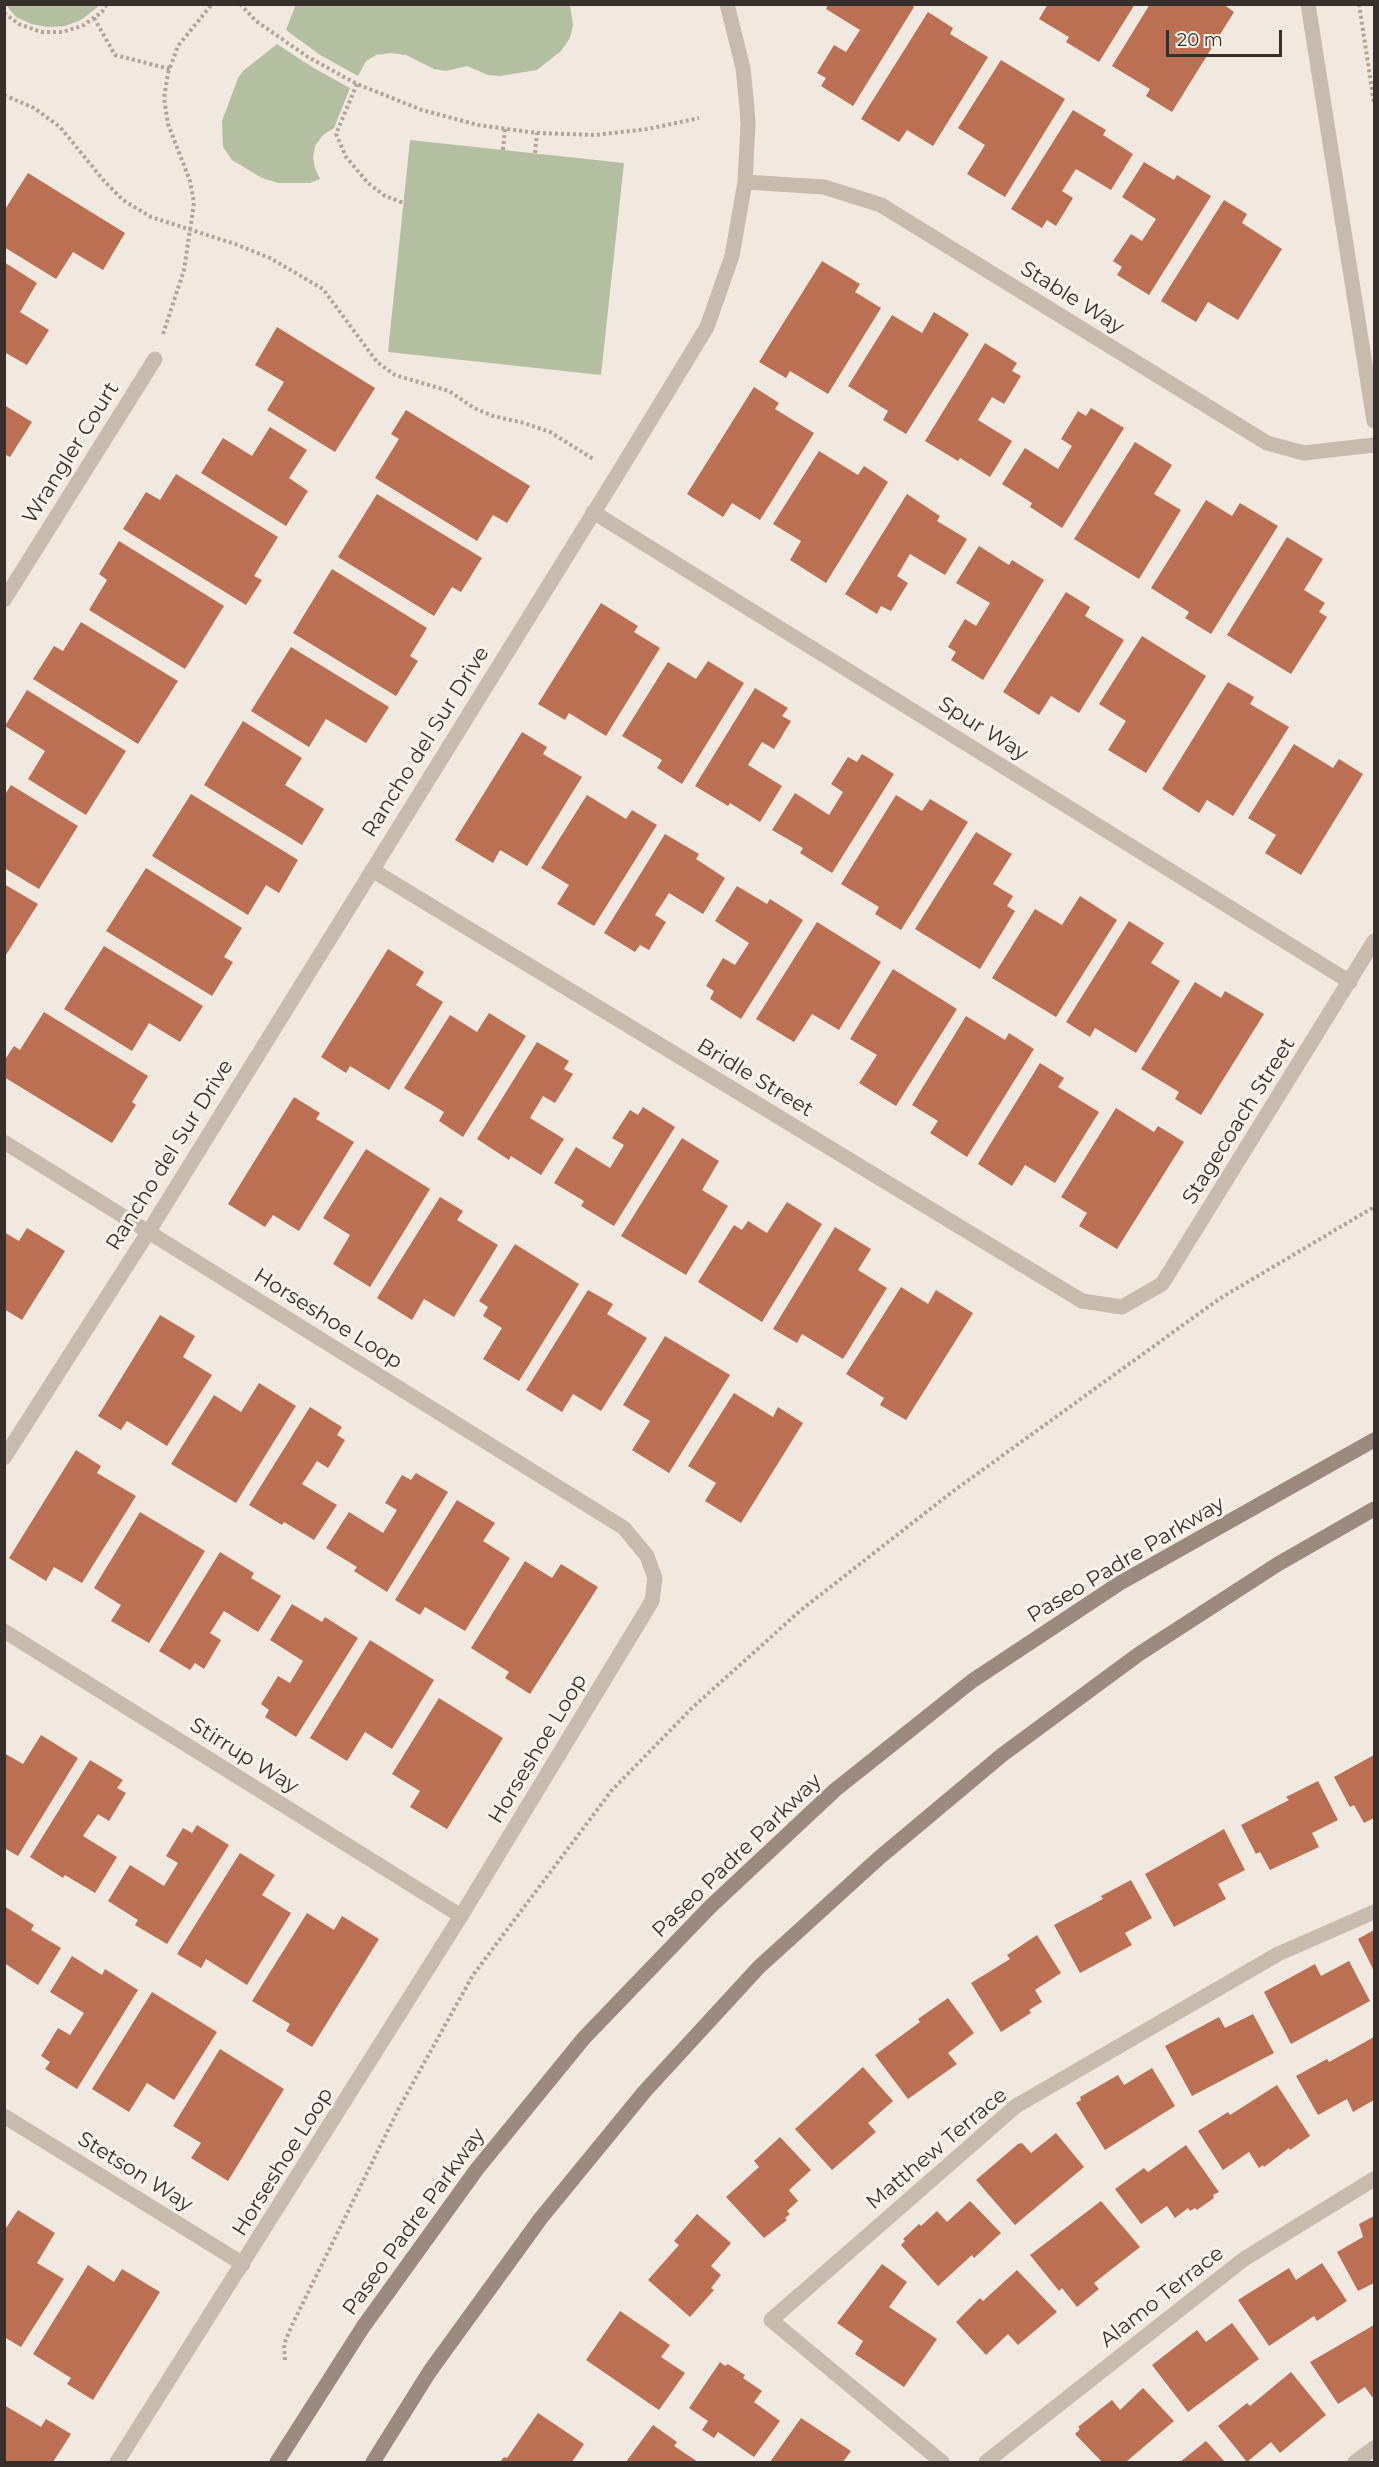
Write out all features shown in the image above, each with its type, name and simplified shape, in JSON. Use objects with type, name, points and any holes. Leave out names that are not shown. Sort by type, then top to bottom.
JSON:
[{"type":"main road","name":"Paseo Padre Parkway","points":[[278,2463],[363,2327],[477,2169],[584,2038],[725,1893],[836,1790],[972,1681],[1120,1583],[1374,1440]]},
{"type":"main road","points":[[373,2463],[430,2372],[542,2218],[645,2091],[759,1967],[879,1858],[1011,1748],[1139,1654],[1278,1564],[1374,1509]]},
{"type":"street","name":"Rancho del Sur Drive","points":[[4,1458],[148,1231],[706,327],[732,256],[745,182],[748,124],[743,68],[727,4]]},
{"type":"street","points":[[1308,4],[1374,421]]},
{"type":"street","name":"Stable Way","points":[[745,182],[824,187],[881,205],[1267,443],[1304,453],[1374,445]]},
{"type":"street","name":"Wrangler Court","points":[[4,600],[155,359]]},
{"type":"street","name":"Spur Way","points":[[593,512],[1350,982]]},
{"type":"street","name":"Bridle Street","points":[[372,870],[1082,1301],[1122,1308]]},
{"type":"street","name":"Stagecoach Street","points":[[1122,1308],[1162,1284],[1374,940]]},
{"type":"street","name":"Horseshoe Loop","points":[[4,1142],[624,1528],[647,1556],[655,1578],[652,1601],[461,1916],[117,2463]]},
{"type":"street","name":"Stirrup Way","points":[[4,1631],[461,1916]]},
{"type":"street","name":"Matthew Terrace","points":[[942,2463],[771,2320],[1016,2106],[1278,1954],[1374,1912]]},
{"type":"street","name":"Stetson Way","points":[[4,2116],[243,2264]]},
{"type":"street","name":"Alamo Terrace","points":[[986,2463],[1244,2259],[1374,2179]]},
{"type":"street","points":[[1355,2463],[1374,2448]]},
{"type":"path","points":[[4,13],[19,24],[40,32],[63,32],[84,25],[107,4]]},
{"type":"path","points":[[155,359],[184,270],[192,231],[194,202],[190,181],[168,124],[164,98],[178,46],[212,4]]},
{"type":"path","points":[[240,4],[256,21],[308,57],[357,84],[422,110],[478,125],[537,133],[595,135],[648,129],[699,118]]},
{"type":"path","points":[[1359,4],[1374,103]]},
{"type":"path","points":[[94,18],[115,55],[170,69]]},
{"type":"path","points":[[357,84],[336,134],[346,157],[368,183],[384,196],[404,202]]},
{"type":"path","points":[[4,95],[34,108],[60,127],[105,182],[123,200],[151,217],[235,243],[270,258],[323,289],[377,362],[395,375],[449,391],[474,408],[493,416],[550,432],[597,462]]},
{"type":"path","points":[[503,150],[505,129]]},
{"type":"path","points":[[535,153],[537,133]]},
{"type":"path","points":[[285,2360],[284,2344],[292,2325],[399,2108],[473,1975],[612,1790],[692,1708],[801,1610],[952,1492],[1219,1299],[1374,1207]]},
{"type":"green space","points":[[5,4],[100,5],[81,20],[65,26],[48,27],[31,24],[16,17]]},
{"type":"green space","points":[[296,4],[570,5],[573,25],[570,38],[561,51],[537,70],[500,76],[488,75],[467,66],[446,71],[434,69],[406,55],[391,53],[376,55],[366,61],[358,76],[320,55],[286,30]]},
{"type":"green space","points":[[277,44],[350,88],[334,128],[323,135],[315,146],[313,158],[320,179],[310,183],[278,183],[262,178],[232,160],[223,147],[222,121],[238,78],[243,71]]},
{"type":"green space","points":[[410,140],[624,163],[601,375],[388,352]]},
{"type":"building","points":[[828,4],[911,4],[914,7],[853,106],[821,86],[826,78],[817,73],[834,45],[846,52],[860,30],[826,9]]},
{"type":"building","points":[[1048,4],[1135,4],[1099,62],[1066,42],[1069,37],[1039,19]]},
{"type":"building","points":[[1150,4],[1223,4],[1234,12],[1172,112],[1146,96],[1150,89],[1112,66]]},
{"type":"building","points":[[928,12],[953,28],[950,34],[988,57],[933,146],[907,130],[899,142],[861,119]]},
{"type":"building","points":[[1001,60],[1065,99],[1005,197],[967,174],[985,145],[958,128]]},
{"type":"building","points":[[1073,110],[1106,130],[1103,135],[1133,154],[1111,190],[1076,169],[1062,191],[1073,198],[1056,226],[1047,220],[1042,228],[1011,209]]},
{"type":"building","points":[[1144,162],[1174,180],[1177,175],[1211,196],[1149,295],[1117,275],[1122,267],[1113,261],[1131,234],[1142,241],[1156,219],[1122,197]]},
{"type":"building","points":[[28,173],[125,233],[103,270],[73,252],[56,279],[4,247],[4,211]]},
{"type":"building","points":[[1224,200],[1247,214],[1242,223],[1282,249],[1238,320],[1208,302],[1196,322],[1161,301]]},
{"type":"building","points":[[822,261],[860,284],[855,292],[881,308],[828,394],[790,371],[786,378],[759,362]]},
{"type":"building","points":[[4,262],[37,283],[20,312],[49,330],[27,365],[4,352]]},
{"type":"building","points":[[934,312],[969,334],[906,434],[883,420],[888,411],[848,386],[892,315],[922,333]]},
{"type":"building","points":[[277,327],[375,388],[335,452],[267,410],[284,382],[255,365]]},
{"type":"building","points":[[985,343],[1017,363],[1012,371],[1021,376],[1004,404],[992,397],[978,420],[1012,441],[990,477],[960,458],[958,461],[925,441]]},
{"type":"building","points":[[754,387],[779,403],[775,409],[814,433],[760,520],[732,503],[723,517],[687,494]]},
{"type":"building","points":[[4,405],[32,422],[10,457],[4,454]]},
{"type":"building","points":[[1091,408],[1124,428],[1062,528],[1030,507],[1032,503],[1002,484],[1025,448],[1058,469],[1072,446],[1061,439],[1078,411],[1086,416]]},
{"type":"building","points":[[406,410],[530,486],[507,523],[493,515],[477,541],[375,478],[399,439],[391,434]]},
{"type":"building","points":[[270,427],[307,450],[289,478],[308,491],[286,526],[201,473],[223,438],[252,456]]},
{"type":"building","points":[[1135,442],[1172,465],[1154,494],[1181,510],[1139,579],[1074,539]]},
{"type":"building","points":[[819,451],[858,475],[864,466],[888,482],[826,583],[790,560],[801,541],[773,524]]},
{"type":"building","points":[[176,474],[278,537],[254,576],[262,580],[246,605],[123,529],[146,492],[160,500]]},
{"type":"building","points":[[377,494],[482,558],[461,592],[452,587],[434,616],[338,557]]},
{"type":"building","points":[[907,494],[940,516],[937,521],[967,539],[945,575],[910,554],[897,576],[908,583],[891,611],[881,606],[877,614],[845,594]]},
{"type":"building","points":[[1206,500],[1232,516],[1240,503],[1278,526],[1211,634],[1185,618],[1189,612],[1151,588]]},
{"type":"building","points":[[1287,537],[1323,559],[1304,590],[1325,603],[1319,612],[1327,617],[1291,674],[1227,635]]},
{"type":"building","points":[[119,541],[224,606],[185,669],[89,610],[107,580],[99,574]]},
{"type":"building","points":[[979,546],[1009,565],[1012,560],[1044,580],[983,680],[951,660],[956,652],[948,647],[965,619],[976,626],[990,603],[956,583]]},
{"type":"building","points":[[332,569],[427,628],[410,656],[418,661],[396,696],[293,633]]},
{"type":"building","points":[[1066,592],[1090,607],[1085,616],[1124,640],[1079,713],[1051,696],[1039,715],[1003,692]]},
{"type":"building","points":[[601,603],[638,626],[634,632],[660,648],[606,736],[569,713],[565,720],[538,704]]},
{"type":"building","points":[[81,622],[178,681],[138,744],[33,679],[54,646],[63,651]]},
{"type":"building","points":[[1142,636],[1206,676],[1146,773],[1108,750],[1126,721],[1099,704]]},
{"type":"building","points":[[291,647],[389,707],[366,743],[326,719],[309,747],[251,711]]},
{"type":"building","points":[[708,661],[744,683],[682,784],[657,768],[662,760],[622,736],[668,662],[696,679]]},
{"type":"building","points":[[1228,682],[1254,697],[1250,704],[1289,727],[1233,816],[1207,800],[1199,813],[1162,789]]},
{"type":"building","points":[[755,688],[788,708],[782,716],[791,721],[774,749],[762,742],[748,765],[782,786],[760,822],[730,803],[728,806],[695,786]]},
{"type":"building","points":[[27,690],[126,751],[86,815],[28,779],[45,751],[5,726]]},
{"type":"building","points":[[243,721],[302,758],[285,785],[324,809],[302,845],[204,785]]},
{"type":"building","points":[[522,732],[547,747],[543,754],[582,777],[527,866],[500,850],[493,863],[455,840]]},
{"type":"building","points":[[1294,744],[1333,768],[1339,759],[1363,774],[1301,875],[1265,853],[1276,835],[1248,818]]},
{"type":"building","points":[[862,754],[894,774],[832,873],[800,853],[803,848],[772,830],[795,793],[829,815],[843,792],[831,784],[848,757],[857,762]]},
{"type":"building","points":[[11,785],[78,826],[39,889],[4,868],[4,796]]},
{"type":"building","points":[[191,794],[298,860],[279,893],[266,885],[248,915],[152,856]]},
{"type":"building","points":[[587,795],[626,819],[632,810],[657,825],[594,926],[557,904],[569,885],[541,868]]},
{"type":"building","points":[[896,795],[922,811],[930,799],[968,822],[901,930],[875,914],[879,907],[841,884]]},
{"type":"building","points":[[976,832],[1012,854],[993,884],[1013,896],[1007,906],[1015,911],[980,969],[915,929]]},
{"type":"building","points":[[665,834],[699,854],[696,859],[725,878],[703,914],[669,893],[655,915],[666,922],[649,950],[640,945],[635,952],[604,933]]},
{"type":"building","points":[[146,868],[242,928],[224,957],[233,962],[212,996],[106,931]]},
{"type":"building","points":[[4,884],[38,904],[4,958]]},
{"type":"building","points":[[737,886],[767,904],[770,899],[803,920],[741,1019],[710,999],[714,991],[706,986],[723,958],[735,965],[749,943],[715,921]]},
{"type":"building","points":[[1080,896],[1117,920],[1056,1017],[992,978],[1035,909],[1062,925]]},
{"type":"building","points":[[1129,921],[1164,943],[1151,963],[1180,981],[1136,1053],[1095,1028],[1090,1037],[1066,1022]]},
{"type":"building","points":[[817,922],[881,962],[839,1030],[812,1014],[794,1042],[756,1019]]},
{"type":"building","points":[[104,946],[203,1006],[180,1042],[149,1023],[132,1051],[64,1009]]},
{"type":"building","points":[[388,949],[424,972],[416,985],[443,1002],[389,1090],[350,1066],[346,1073],[321,1057]]},
{"type":"building","points":[[893,969],[957,1009],[896,1106],[859,1083],[877,1055],[850,1039]]},
{"type":"building","points":[[1195,982],[1221,998],[1225,991],[1264,1014],[1201,1115],[1175,1099],[1179,1092],[1141,1069]]},
{"type":"building","points":[[44,1012],[148,1076],[132,1102],[136,1105],[112,1143],[4,1077],[4,1061],[14,1046],[20,1050]]},
{"type":"building","points":[[489,1013],[526,1036],[463,1137],[439,1121],[444,1112],[404,1088],[450,1015],[477,1032]]},
{"type":"building","points":[[966,1016],[1005,1040],[1009,1033],[1034,1049],[967,1157],[930,1133],[938,1121],[912,1105]]},
{"type":"building","points":[[537,1042],[569,1061],[564,1069],[573,1074],[555,1103],[543,1096],[530,1118],[564,1139],[541,1175],[511,1156],[509,1160],[477,1139]]},
{"type":"building","points":[[1040,1063],[1064,1078],[1058,1087],[1099,1112],[1055,1183],[1025,1165],[1012,1186],[978,1164]]},
{"type":"building","points":[[294,1097],[320,1113],[316,1119],[354,1142],[299,1231],[273,1215],[265,1227],[228,1204]]},
{"type":"building","points":[[643,1107],[675,1127],[614,1226],[581,1206],[584,1201],[554,1183],[576,1147],[610,1168],[624,1145],[612,1138],[630,1110],[638,1115]]},
{"type":"building","points":[[1116,1108],[1154,1132],[1158,1126],[1184,1142],[1117,1249],[1079,1226],[1087,1213],[1061,1197]]},
{"type":"building","points":[[682,1138],[719,1161],[702,1190],[728,1206],[686,1275],[621,1236]]},
{"type":"building","points":[[366,1149],[430,1189],[370,1287],[333,1264],[350,1235],[323,1218]]},
{"type":"building","points":[[440,1197],[463,1211],[457,1220],[498,1245],[454,1317],[424,1299],[412,1320],[377,1298]]},
{"type":"building","points":[[787,1202],[822,1224],[762,1322],[698,1282],[734,1225],[742,1230],[748,1221],[767,1233]]},
{"type":"building","points":[[835,1227],[871,1249],[858,1270],[887,1288],[843,1359],[802,1334],[797,1343],[773,1329]]},
{"type":"building","points":[[27,1228],[65,1251],[22,1320],[4,1309],[4,1232],[19,1241]]},
{"type":"building","points":[[515,1244],[579,1284],[519,1381],[483,1359],[502,1328],[483,1316],[488,1307],[479,1301]]},
{"type":"building","points":[[901,1287],[928,1304],[936,1290],[973,1313],[906,1420],[880,1405],[884,1398],[846,1374]]},
{"type":"building","points":[[588,1290],[613,1304],[607,1314],[647,1338],[601,1411],[573,1394],[562,1412],[526,1390]]},
{"type":"building","points":[[160,1315],[195,1336],[183,1357],[212,1375],[167,1446],[127,1421],[121,1430],[98,1416]]},
{"type":"building","points":[[665,1336],[730,1375],[669,1473],[632,1450],[650,1421],[623,1405]]},
{"type":"building","points":[[259,1383],[296,1406],[236,1503],[171,1464],[214,1395],[241,1412]]},
{"type":"building","points":[[734,1393],[773,1417],[778,1407],[803,1423],[741,1523],[705,1501],[716,1483],[688,1466]]},
{"type":"building","points":[[310,1407],[342,1427],[337,1435],[345,1440],[328,1468],[317,1461],[302,1484],[337,1505],[314,1540],[284,1522],[282,1525],[249,1505]]},
{"type":"building","points":[[76,1450],[101,1466],[97,1473],[136,1496],[82,1583],[54,1567],[46,1581],[9,1558]]},
{"type":"building","points":[[416,1473],[448,1492],[387,1592],[354,1571],[357,1567],[326,1548],[349,1512],[383,1533],[397,1510],[385,1503],[402,1475],[411,1480]]},
{"type":"building","points":[[457,1500],[495,1523],[483,1541],[510,1558],[465,1631],[425,1607],[420,1615],[395,1600]]},
{"type":"building","points":[[140,1512],[205,1551],[149,1643],[111,1621],[121,1605],[94,1588]]},
{"type":"building","points":[[220,1552],[254,1573],[251,1578],[281,1596],[258,1632],[224,1611],[210,1633],[221,1640],[204,1669],[195,1663],[190,1670],[159,1651]]},
{"type":"building","points":[[525,1561],[552,1578],[561,1564],[598,1587],[530,1694],[505,1678],[509,1672],[471,1648]]},
{"type":"building","points":[[292,1604],[322,1622],[325,1617],[358,1638],[296,1737],[265,1717],[269,1710],[261,1704],[278,1676],[290,1683],[303,1661],[270,1640]]},
{"type":"building","points":[[370,1640],[434,1680],[392,1749],[365,1732],[347,1761],[310,1738]]},
{"type":"building","points":[[439,1698],[503,1738],[447,1829],[410,1807],[420,1791],[392,1774]]},
{"type":"building","points":[[41,1735],[78,1758],[18,1856],[4,1848],[4,1753],[23,1764]]},
{"type":"building","points":[[1374,1755],[1374,1818],[1364,1823],[1354,1805],[1350,1807],[1334,1777]]},
{"type":"building","points":[[90,1760],[123,1780],[117,1788],[126,1793],[109,1821],[98,1814],[83,1836],[117,1857],[95,1893],[65,1875],[63,1878],[30,1857]]},
{"type":"building","points":[[1318,1781],[1338,1820],[1312,1833],[1319,1847],[1270,1870],[1260,1852],[1256,1854],[1241,1825],[1289,1800],[1286,1797]]},
{"type":"building","points":[[197,1825],[229,1845],[167,1944],[135,1925],[138,1920],[108,1901],[130,1865],[164,1886],[178,1863],[166,1856],[183,1828],[192,1833]]},
{"type":"building","points":[[1224,1829],[1245,1870],[1218,1884],[1226,1899],[1174,1927],[1145,1874]]},
{"type":"building","points":[[240,1853],[275,1875],[262,1895],[291,1913],[247,1985],[206,1959],[201,1968],[177,1954]]},
{"type":"building","points":[[1131,1880],[1152,1918],[1125,1933],[1132,1945],[1080,1973],[1054,1925],[1103,1899],[1101,1896]]},
{"type":"building","points":[[4,1906],[34,1925],[31,1930],[61,1948],[38,1985],[4,1963]]},
{"type":"building","points":[[307,1913],[334,1930],[342,1916],[379,1939],[312,2047],[286,2031],[290,2024],[252,2001]]},
{"type":"building","points":[[1374,1930],[1374,1971],[1358,1939]]},
{"type":"building","points":[[1037,1935],[1061,1973],[1035,1990],[1042,2002],[1029,2010],[1031,2013],[1001,2032],[971,1983],[1010,1959],[1007,1955]]},
{"type":"building","points":[[72,1956],[102,1975],[105,1969],[138,1990],[77,2089],[45,2069],[50,2062],[41,2056],[58,2028],[70,2035],[84,2013],[50,1992]]},
{"type":"building","points":[[1349,1961],[1370,2001],[1291,2044],[1264,1992],[1315,1964],[1321,1976]]},
{"type":"building","points":[[152,1992],[217,2032],[174,2100],[147,2083],[129,2112],[92,2089]]},
{"type":"building","points":[[948,1998],[974,2033],[948,2053],[957,2064],[908,2099],[875,2055],[920,2022],[918,2019]]},
{"type":"building","points":[[1253,2014],[1274,2053],[1192,2096],[1165,2046],[1219,2017],[1225,2028]]},
{"type":"building","points":[[1374,2037],[1374,2100],[1353,2112],[1347,2099],[1318,2115],[1296,2076],[1327,2059],[1329,2062]]},
{"type":"building","points":[[220,2049],[284,2089],[228,2181],[191,2158],[201,2143],[173,2126]]},
{"type":"building","points":[[863,2067],[893,2101],[868,2123],[876,2132],[832,2170],[795,2129]]},
{"type":"building","points":[[1152,2068],[1175,2106],[1105,2150],[1076,2103],[1081,2100],[1080,2097],[1118,2075],[1124,2085]]},
{"type":"building","points":[[1277,2085],[1310,2136],[1264,2167],[1263,2165],[1259,2168],[1249,2152],[1223,2170],[1198,2131],[1228,2112],[1230,2115]]},
{"type":"building","points":[[1056,2133],[1084,2167],[1015,2225],[976,2180],[1018,2144],[1022,2143],[1031,2153]]},
{"type":"building","points":[[780,2137],[811,2170],[789,2190],[798,2201],[787,2211],[790,2214],[785,2218],[787,2220],[764,2238],[726,2197],[759,2167],[754,2161]]},
{"type":"building","points":[[1186,2145],[1219,2192],[1197,2210],[1195,2208],[1190,2211],[1188,2208],[1175,2218],[1167,2206],[1141,2224],[1115,2189],[1144,2168],[1148,2172]]},
{"type":"building","points":[[970,2201],[1001,2233],[974,2258],[972,2255],[938,2286],[901,2245],[905,2241],[903,2239],[937,2211],[947,2222]]},
{"type":"building","points":[[1101,2201],[1140,2247],[1094,2283],[1099,2289],[1077,2307],[1062,2288],[1059,2291],[1030,2255]]},
{"type":"building","points":[[18,2210],[55,2233],[37,2263],[64,2279],[21,2347],[4,2337],[4,2231]]},
{"type":"building","points":[[697,2214],[731,2243],[711,2266],[721,2275],[711,2288],[714,2290],[690,2317],[648,2280],[679,2245],[674,2241]]},
{"type":"building","points":[[1374,2216],[1374,2283],[1358,2291],[1337,2252],[1363,2237],[1359,2224]]},
{"type":"building","points":[[1322,2263],[1347,2301],[1317,2321],[1314,2316],[1269,2346],[1238,2300],[1289,2268],[1296,2280]]},
{"type":"building","points":[[882,2264],[907,2282],[889,2307],[937,2339],[904,2387],[855,2354],[863,2341],[837,2323]]},
{"type":"building","points":[[88,2265],[114,2282],[122,2269],[160,2292],[93,2400],[67,2384],[71,2378],[33,2354]]},
{"type":"building","points":[[1017,2270],[1057,2312],[1018,2345],[1008,2334],[986,2355],[956,2322],[980,2298],[983,2301]]},
{"type":"building","points":[[620,2311],[670,2345],[661,2357],[685,2373],[659,2410],[586,2360]]},
{"type":"building","points":[[1232,2323],[1259,2359],[1188,2412],[1152,2365],[1197,2330],[1206,2342]]},
{"type":"building","points":[[1374,2325],[1374,2396],[1372,2397],[1365,2387],[1338,2404],[1310,2362]]},
{"type":"building","points":[[720,2362],[725,2366],[728,2364],[745,2375],[743,2378],[762,2391],[754,2402],[780,2421],[754,2457],[718,2432],[714,2438],[702,2430],[708,2421],[689,2408]]},
{"type":"building","points":[[1291,2372],[1326,2415],[1280,2453],[1271,2442],[1247,2462],[1218,2426],[1247,2403],[1250,2406]]},
{"type":"building","points":[[1143,2388],[1174,2421],[1126,2462],[1102,2462],[1075,2434],[1080,2429],[1078,2427],[1112,2400],[1120,2410]]},
{"type":"building","points":[[4,2405],[41,2427],[46,2419],[71,2434],[53,2462],[4,2462]]},
{"type":"building","points":[[538,2413],[584,2444],[572,2462],[500,2462],[504,2457],[507,2458]]},
{"type":"building","points":[[801,2418],[851,2451],[843,2462],[770,2462]]},
{"type":"building","points":[[653,2425],[677,2442],[674,2446],[698,2462],[626,2462]]},
{"type":"building","points":[[1206,2441],[1225,2462],[1180,2462]]}]
